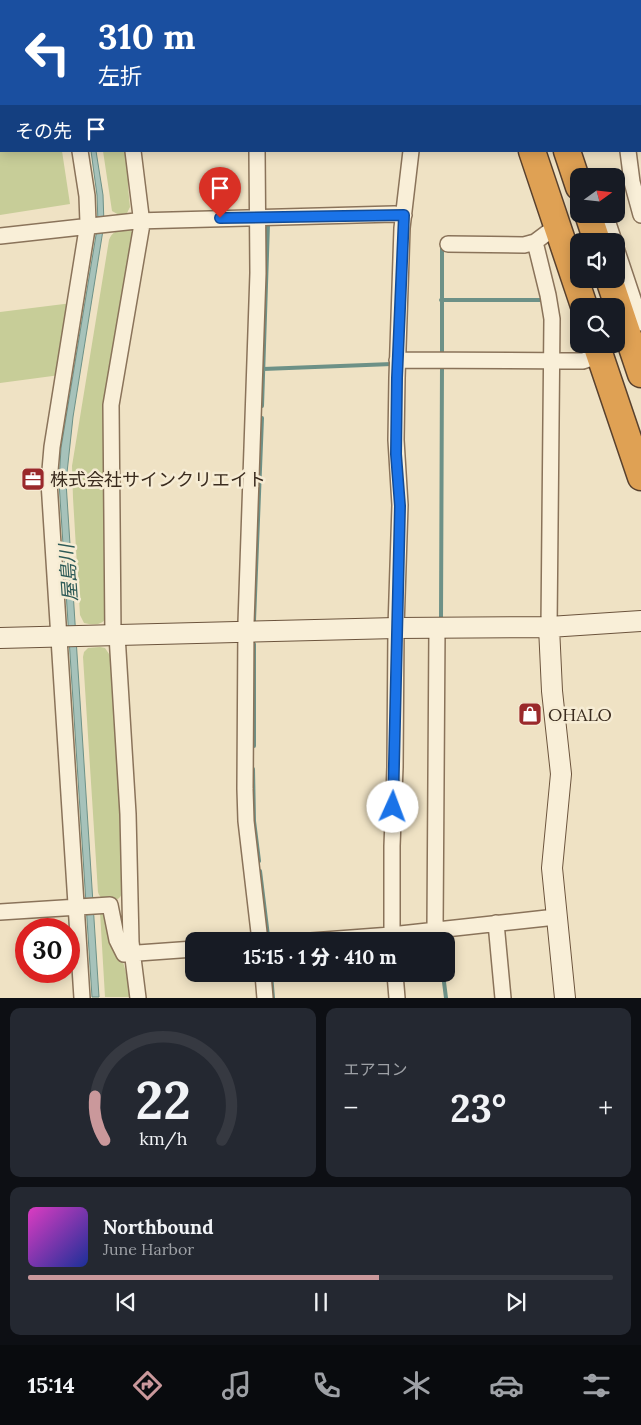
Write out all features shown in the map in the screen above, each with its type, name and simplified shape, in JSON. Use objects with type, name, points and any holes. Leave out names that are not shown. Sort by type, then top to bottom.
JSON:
[{"type":"highway","points":[[532,152],[570,263]]},
{"type":"highway","points":[[549,152],[566,222],[570,253]]},
{"type":"highway","points":[[567,152],[573,168]]},
{"type":"highway","points":[[612,288],[641,373]]},
{"type":"highway","points":[[599,353],[641,477]]},
{"type":"street","points":[[80,152],[90,225],[50,464],[50,499],[68,636],[82,998]]},
{"type":"street","points":[[133,152],[142,220],[111,405],[115,635],[128,814],[133,953],[138,998]]},
{"type":"street","points":[[258,152],[258,273],[246,632],[245,806],[259,932]]},
{"type":"street","points":[[391,932],[400,506],[396,440],[398,360],[404,215],[411,152]]},
{"type":"street","points":[[628,152],[632,182],[641,215]]},
{"type":"street","points":[[0,236],[142,220],[404,215]]},
{"type":"street","points":[[448,244],[524,245],[535,242],[547,233],[558,229]]},
{"type":"street","points":[[535,242],[550,307],[552,361],[549,627],[552,691],[561,774],[560,799],[552,855],[556,918],[565,998]]},
{"type":"street","points":[[625,275],[641,323]]},
{"type":"street","points":[[398,360],[582,361],[594,353]]},
{"type":"street","points":[[0,638],[396,628],[549,627],[641,621]]},
{"type":"street","points":[[435,930],[437,628]]},
{"type":"street","points":[[0,912],[110,905],[117,940],[124,954],[185,950]]},
{"type":"street","points":[[424,932],[556,918]]},
{"type":"street","points":[[496,924],[503,998]]},
{"type":"street","points":[[263,982],[264,998]]},
{"type":"street","points":[[395,982],[397,998]]},
{"type":"green space","points":[[0,152],[62,152],[70,204],[0,215]]},
{"type":"green space","points":[[103,152],[126,152],[130,207],[127,213],[119,215],[112,211]]},
{"type":"green space","points":[[126,229],[133,233],[109,383],[106,616],[103,622],[91,624],[84,623],[80,615],[72,466],[109,240],[115,232]]},
{"type":"green space","points":[[72,303],[60,375],[0,383],[0,312]]},
{"type":"green space","points":[[88,648],[105,648],[111,657],[120,814],[122,892],[121,896],[114,901],[106,901],[98,892],[83,657],[84,652]]},
{"type":"green space","points":[[104,909],[124,963],[130,997],[105,997],[100,912]]},
{"type":"water","name":"屋島川","points":[[91,152],[96,152],[103,195],[104,224],[73,417],[66,482],[99,997],[92,997],[59,482],[61,448],[98,223],[97,195]]},
{"type":"waterway","points":[[262,406],[268,224]]},
{"type":"waterway","points":[[442,248],[442,356]]},
{"type":"waterway","points":[[441,300],[540,300]]},
{"type":"waterway","points":[[263,369],[392,364]]},
{"type":"waterway","points":[[441,619],[442,364]]},
{"type":"waterway","points":[[254,621],[262,418]]},
{"type":"waterway","points":[[254,644],[254,746]]},
{"type":"waterway","points":[[253,769],[254,821],[259,861]]},
{"type":"waterway","points":[[260,871],[268,932]]},
{"type":"waterway","points":[[272,982],[273,998]]},
{"type":"waterway","points":[[444,982],[446,998]]},
{"type":"place","name":"株式会社サインクリエイト","points":[[33,479]]},
{"type":"place","name":"OHALO","points":[[530,714]]},
{"type":"route","points":[[220,218],[404,215],[397,378],[396,454],[400,506],[393,807]]}]
